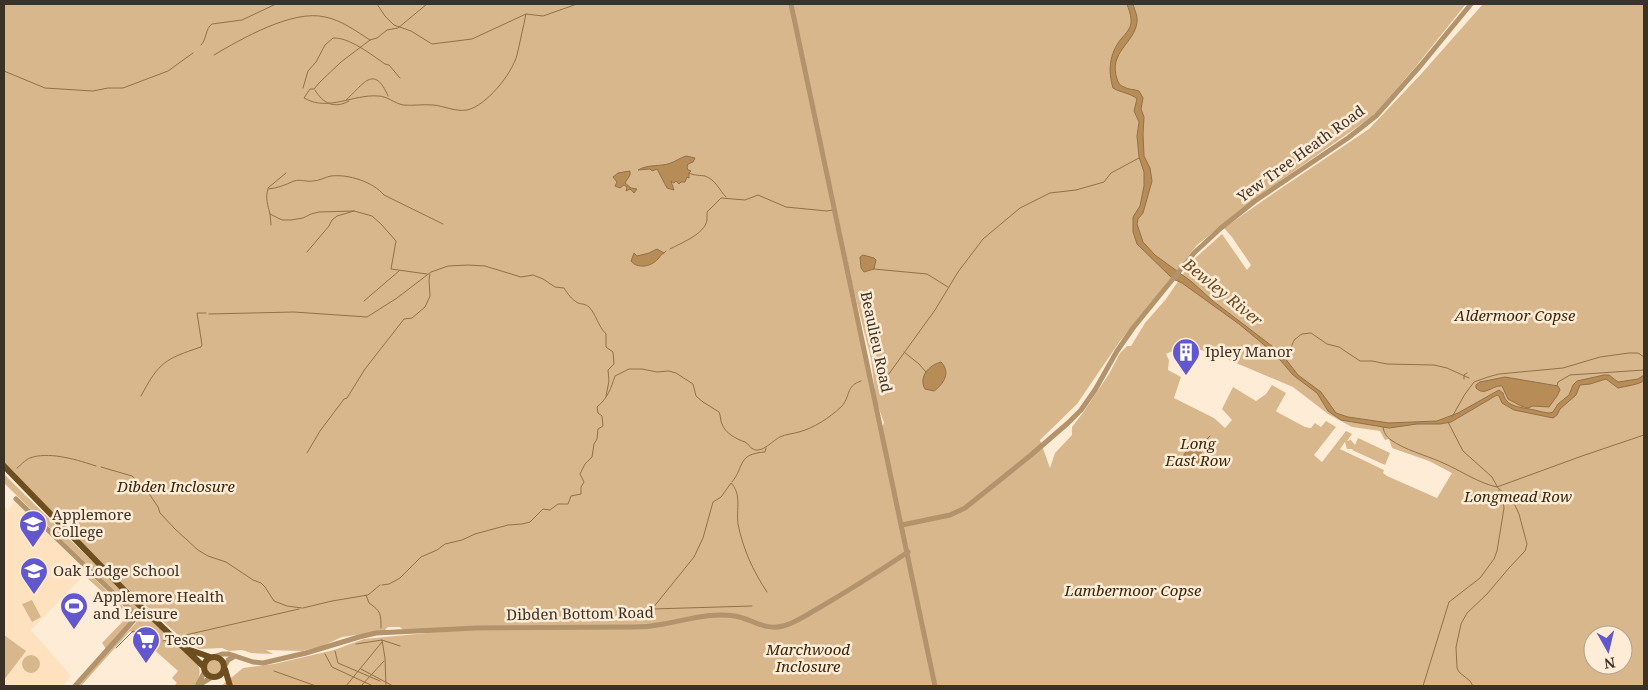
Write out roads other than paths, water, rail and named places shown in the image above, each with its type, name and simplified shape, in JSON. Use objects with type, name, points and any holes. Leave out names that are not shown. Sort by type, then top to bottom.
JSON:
[{"type":"main road","points":[[4,466],[205,669],[228,686]]},
{"type":"main road","points":[[186,649],[223,661],[228,686]]},
{"type":"main road","points":[[205,669],[206,661],[213,657]]},
{"type":"main road","points":[[214,677],[222,674],[225,668]]},
{"type":"street","name":"Beaulieu Road","points":[[791,4],[935,686]]},
{"type":"street","name":"Yew Tree Heath Road","points":[[902,525],[950,515],[965,508],[1026,460],[1068,423],[1081,410],[1096,390],[1117,351],[1133,328],[1194,253],[1221,228],[1255,201],[1348,138],[1376,116],[1471,4]]},
{"type":"street","points":[[16,499],[134,613],[134,620],[75,686]]},
{"type":"street","name":"Dibden Bottom Road","points":[[213,657],[229,654],[261,663],[306,653],[376,633],[452,628],[633,627],[724,615],[741,617],[775,628],[787,625],[851,589],[908,552]]},
{"type":"street","points":[[225,668],[228,660],[235,656]]},
{"type":"street","points":[[205,669],[197,686],[214,677]]},
{"type":"waterway","points":[[201,45],[212,24],[242,20],[276,4]]},
{"type":"waterway","points":[[377,4],[394,25],[411,31],[432,44],[472,39],[526,14],[543,16],[577,4]]},
{"type":"waterway","points":[[427,4],[398,28],[387,30],[377,38],[370,40],[341,62],[314,89],[310,89],[304,98],[313,102],[331,103],[359,97],[378,96],[403,105],[433,105],[454,110],[467,110],[490,96],[510,71],[517,55],[526,14]]},
{"type":"waterway","points":[[214,55],[268,27],[298,17],[325,17],[348,26],[370,40]]},
{"type":"waterway","points":[[303,88],[308,71],[316,62],[325,45],[333,38],[346,40],[360,47],[389,65],[400,78]]},
{"type":"waterway","points":[[4,71],[45,88],[93,91],[123,88],[168,71],[193,53]]},
{"type":"waterway","points":[[346,100],[363,83],[373,79],[383,86],[388,96]]},
{"type":"waterway","points":[[315,90],[322,99],[330,104],[339,105],[349,101]]},
{"type":"waterway","points":[[883,382],[935,310],[958,272],[983,239],[1020,208],[1050,193],[1076,190],[1104,182],[1111,173],[1139,158]]},
{"type":"waterway","points":[[268,188],[286,173]]},
{"type":"waterway","points":[[689,173],[709,178],[726,197]]},
{"type":"waterway","points":[[354,211],[319,212],[303,218],[282,220],[270,214],[267,192],[268,189],[297,180],[315,181],[331,176],[345,176],[374,186],[384,195],[443,224]]},
{"type":"waterway","points":[[670,249],[692,238],[702,230],[707,220],[707,212],[721,198],[745,200],[758,195],[786,207],[833,210]]},
{"type":"waterway","points":[[307,252],[332,220],[337,216],[354,211],[372,216],[396,241],[391,269],[427,274]]},
{"type":"waterway","points":[[270,214],[271,225]]},
{"type":"waterway","points":[[209,314],[294,312],[367,317],[397,298],[431,272],[448,266],[485,266],[521,277],[533,275],[555,287],[564,288],[573,300],[588,306],[606,334],[606,347],[613,352],[614,364],[608,370],[609,381],[606,396]]},
{"type":"waterway","points":[[874,269],[927,274],[948,287]]},
{"type":"waterway","points":[[364,301],[399,271]]},
{"type":"waterway","points":[[307,453],[320,431],[344,399],[347,398],[365,369],[404,319],[412,318],[425,307],[430,296],[430,274]]},
{"type":"waterway","points":[[141,396],[153,376],[164,363],[201,347],[197,313],[206,313]]},
{"type":"waterway","points":[[1282,356],[1289,352],[1295,339],[1302,334],[1311,333],[1327,344],[1339,347],[1360,361],[1387,364],[1434,365],[1447,368],[1469,378]]},
{"type":"waterway","points":[[904,352],[926,372]]},
{"type":"waterway","points":[[1452,417],[1474,382],[1488,377],[1499,374],[1563,368],[1600,357],[1629,353],[1638,353],[1644,357]]},
{"type":"waterway","points":[[382,585],[389,584],[400,578],[421,557],[445,544],[508,525],[530,522],[543,509],[550,510],[558,504],[568,504],[571,496],[581,494],[581,487],[584,482],[580,474],[585,464],[592,457],[598,429],[603,426],[602,416],[598,413],[597,407],[606,396],[615,376],[629,369],[676,373],[693,384],[696,396],[719,412],[723,427],[728,433],[756,450],[764,448],[780,437],[805,430],[826,419],[841,407],[850,389],[861,381]]},
{"type":"waterway","points":[[1557,386],[1558,382],[1570,375],[1644,370]]},
{"type":"waterway","points":[[1464,379],[1464,375],[1467,373]]},
{"type":"waterway","points":[[1448,422],[1463,451],[1492,477],[1498,488],[1513,501],[1519,514],[1527,544],[1525,551],[1487,594],[1467,613],[1461,624],[1456,647],[1457,668],[1473,686]]},
{"type":"waterway","points":[[1383,427],[1388,437],[1402,447],[1441,462],[1483,483],[1497,487],[1644,435]]},
{"type":"waterway","points":[[1198,448],[1210,436]]},
{"type":"waterway","points":[[732,482],[746,458],[756,453],[765,452],[766,448]]},
{"type":"waterway","points":[[17,468],[31,458],[48,455],[73,459],[96,466]]},
{"type":"waterway","points":[[101,467],[132,476],[146,489],[160,513],[198,550],[208,556],[226,562],[253,580],[261,583],[274,601],[287,606],[302,608]]},
{"type":"waterway","points":[[752,606],[652,609],[694,557],[703,538],[713,502],[721,497],[731,483],[738,497],[738,524],[743,542],[753,568],[767,592]]},
{"type":"waterway","points":[[1423,686],[1449,602],[1480,578],[1494,559],[1504,508],[1503,501],[1498,495],[1499,490]]},
{"type":"waterway","points":[[303,608],[368,595],[380,585]]},
{"type":"waterway","points":[[366,595],[369,603],[380,613],[381,628]]},
{"type":"waterway","points":[[177,637],[299,609]]},
{"type":"waterway","points":[[116,648],[133,631],[154,642],[158,641]]},
{"type":"waterway","points":[[163,641],[170,639]]},
{"type":"waterway","points":[[382,640],[400,646]]},
{"type":"waterway","points":[[356,644],[382,640],[386,686]]},
{"type":"waterway","points":[[346,686],[382,642]]},
{"type":"waterway","points":[[335,651],[338,663],[380,681]]},
{"type":"waterway","points":[[325,654],[332,667],[373,686]]},
{"type":"waterway","points":[[361,686],[384,661]]},
{"type":"waterway","points":[[361,669],[393,686]]},
{"type":"waterway","points":[[274,671],[316,686]]},
{"type":"place","name":"Ipley Manor","points":[[1186,376]]},
{"type":"place","name":"Applemore College","points":[[33,548]]},
{"type":"place","name":"Oak Lodge School","points":[[34,595]]},
{"type":"place","name":"Applemore Health and Leisure","points":[[74,630]]},
{"type":"place","name":"Tesco","points":[[146,664]]},
{"type":"water label","name":"Bewley River","points":[[1223,292]]},
{"type":"park label","name":"Aldermoor Copse","points":[[1515,316]]},
{"type":"park label","name":"Long East Row","points":[[1198,452]]},
{"type":"park label","name":"Dibden Inclosure","points":[[176,487]]},
{"type":"park label","name":"Longmead Row","points":[[1518,497]]},
{"type":"park label","name":"Lambermoor Copse","points":[[1133,591]]},
{"type":"park label","name":"Marchwood Inclosure","points":[[808,658]]}]
